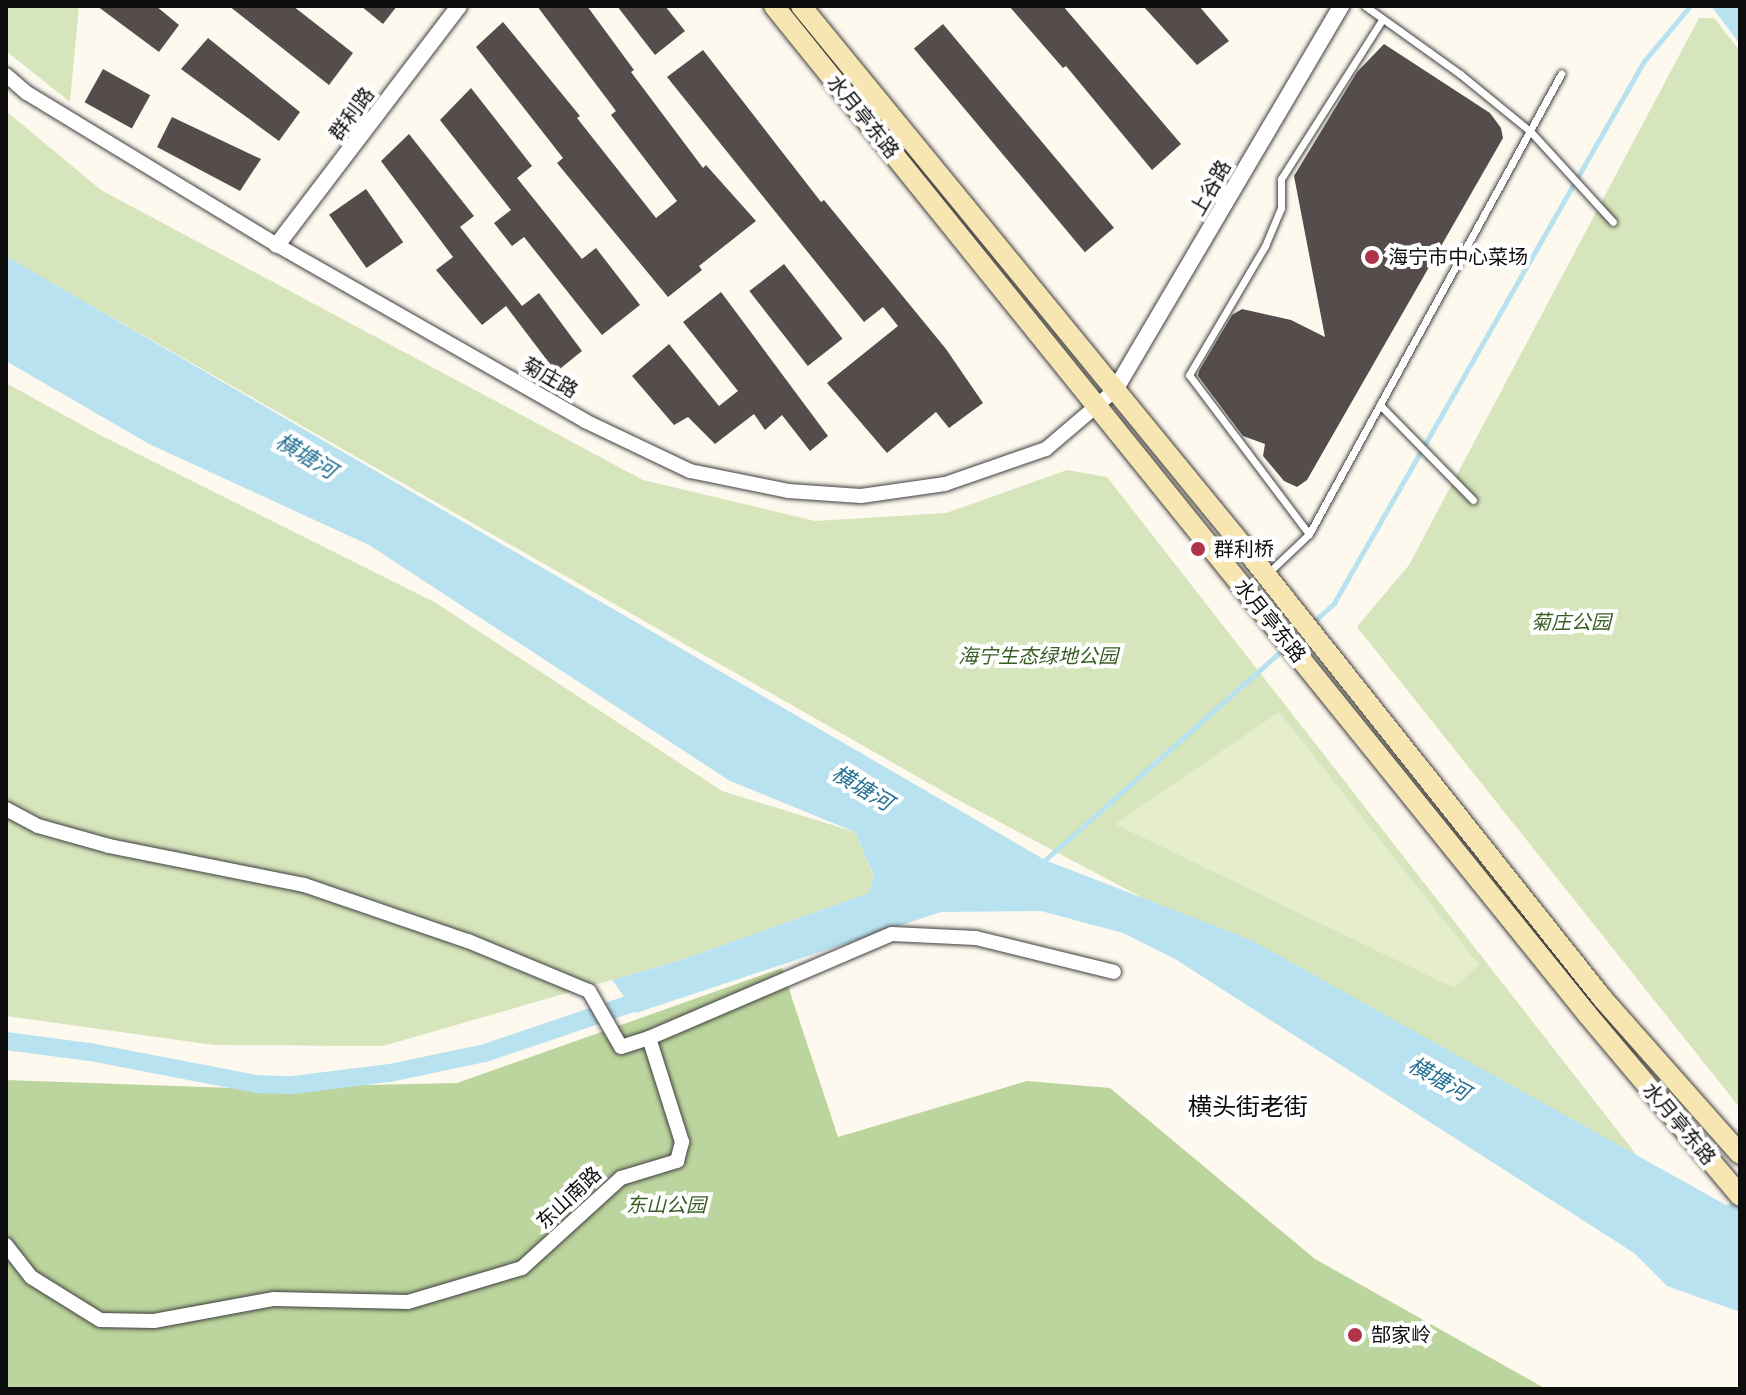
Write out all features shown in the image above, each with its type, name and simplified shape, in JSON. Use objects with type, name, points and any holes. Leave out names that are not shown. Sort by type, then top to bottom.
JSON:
[{"type":"main road","name":"水月亭东路","points":[[774,6],[1587,1014],[1740,1196]]},
{"type":"main road","name":"水月亭东路","points":[[801,6],[1266,575],[1603,999],[1740,1154]]},
{"type":"street","name":"群利路","points":[[277,245],[459,6]]},
{"type":"street","name":"上谷路","points":[[1115,390],[1341,6]]},
{"type":"street","name":"菊庄路","points":[[6,75],[27,93],[277,245],[585,421],[690,471],[788,491],[861,496],[945,484],[1046,449],[1115,390]]},
{"type":"street","points":[[6,809],[38,826],[109,846],[304,885],[468,941],[575,982],[589,991],[621,1047],[649,1038],[892,934],[976,938],[1114,972]]},
{"type":"street","name":"东山南路","points":[[6,1245],[31,1277],[100,1320],[154,1321],[274,1299],[408,1302],[522,1268],[621,1178],[677,1161],[682,1142],[649,1038]]},
{"type":"lane","points":[[1365,6],[1460,74],[1530,131],[1613,222]]},
{"type":"lane","points":[[1309,534],[1189,375],[1265,246],[1281,208],[1281,179],[1382,20]]},
{"type":"lane","points":[[1266,575],[1309,534],[1561,74]]},
{"type":"lane","points":[[1380,405],[1473,500]]},
{"type":"green space","points":[[6,6],[79,6],[70,102],[6,51]]},
{"type":"green space","name":"菊庄公园","points":[[1699,18],[1714,18],[1740,51],[1740,1108],[1357,627],[1409,565]]},
{"type":"green space","name":"海宁生态绿地公园","points":[[6,111],[101,190],[643,480],[815,521],[946,513],[1067,470],[1107,477],[1643,1163],[960,801],[6,257]]},
{"type":"green space","points":[[6,383],[100,435],[436,603],[722,791],[855,832],[874,877],[869,893],[678,961],[383,1046],[214,1045],[6,1016]]},
{"type":"green space","points":[[1279,712],[1479,965],[1454,988],[1115,824]]},
{"type":"green space","name":"东山公园","points":[[782,968],[838,1137],[1027,1081],[1110,1088],[1315,1259],[1546,1389],[6,1389],[6,1080],[233,1088],[457,1083]]},
{"type":"water","points":[[1711,6],[1740,6],[1740,44]]},
{"type":"water","name":"横塘河","points":[[6,256],[1045,860],[1251,940],[1726,1205],[1740,1202],[1740,1312],[1667,1286],[1634,1253],[1175,959],[1123,933],[1041,911],[941,912],[636,1013],[612,980],[678,961],[869,893],[874,876],[855,832],[730,781],[369,545],[149,444],[6,361]]},
{"type":"building","points":[[97,6],[156,6],[179,25],[159,52]]},
{"type":"building","points":[[229,6],[293,6],[353,53],[329,85]]},
{"type":"building","points":[[361,6],[397,6],[383,24]]},
{"type":"building","points":[[537,6],[587,6],[634,70],[631,72],[703,168],[706,165],[756,221],[699,266],[702,270],[668,297],[557,163],[563,158],[476,47],[503,22],[580,116],[577,118],[656,218],[677,201],[611,115],[616,111]]},
{"type":"building","points":[[617,6],[665,6],[685,31],[655,55]]},
{"type":"building","points":[[1009,6],[1063,6],[1181,144],[1152,170],[1066,66],[1063,68]]},
{"type":"building","points":[[1143,6],[1199,6],[1229,41],[1197,65]]},
{"type":"building","points":[[943,24],[1114,228],[1085,252],[914,48]]},
{"type":"building","points":[[208,38],[300,112],[279,141],[181,69]]},
{"type":"building","name":"海宁市中心菜场","points":[[1384,44],[1490,113],[1501,128],[1503,138],[1307,480],[1297,487],[1284,481],[1263,456],[1265,444],[1243,436],[1198,376],[1232,315],[1242,309],[1291,320],[1325,337],[1294,176],[1357,72]]},
{"type":"building","points":[[703,50],[821,202],[824,200],[946,349],[983,403],[949,428],[936,412],[887,453],[827,383],[898,326],[883,307],[864,322],[667,77]]},
{"type":"building","points":[[103,69],[150,95],[132,128],[85,102]]},
{"type":"building","points":[[471,88],[532,166],[517,178],[582,259],[596,248],[640,305],[602,335],[524,237],[512,246],[494,223],[511,210],[440,120]]},
{"type":"building","points":[[172,117],[261,159],[240,191],[157,147]]},
{"type":"building","points":[[409,134],[474,216],[460,227],[522,306],[539,293],[582,351],[556,372],[506,306],[482,325],[436,270],[453,257],[381,161]]},
{"type":"building","points":[[366,189],[403,242],[366,268],[329,215]]},
{"type":"building","points":[[784,264],[842,339],[808,366],[749,291]]},
{"type":"building","points":[[721,292],[828,436],[810,451],[782,415],[765,430],[754,414],[715,444],[688,417],[674,425],[632,376],[669,344],[719,406],[738,391],[683,322]]},
{"type":"waterway","points":[[1311,624],[1334,603],[1644,61],[1690,6]]},
{"type":"waterway","points":[[1045,860],[1286,647]]},
{"type":"waterway","points":[[6,1041],[90,1052],[256,1084],[293,1085],[390,1073],[485,1053],[653,996]]},
{"type":"place","name":"海宁市中心菜场","points":[[1372,257]]},
{"type":"place","name":"群利桥","points":[[1198,549]]},
{"type":"place","name":"郜家岭","points":[[1355,1335]]},
{"type":"district","name":"横头街老街","points":[[1248,1108]]}]
